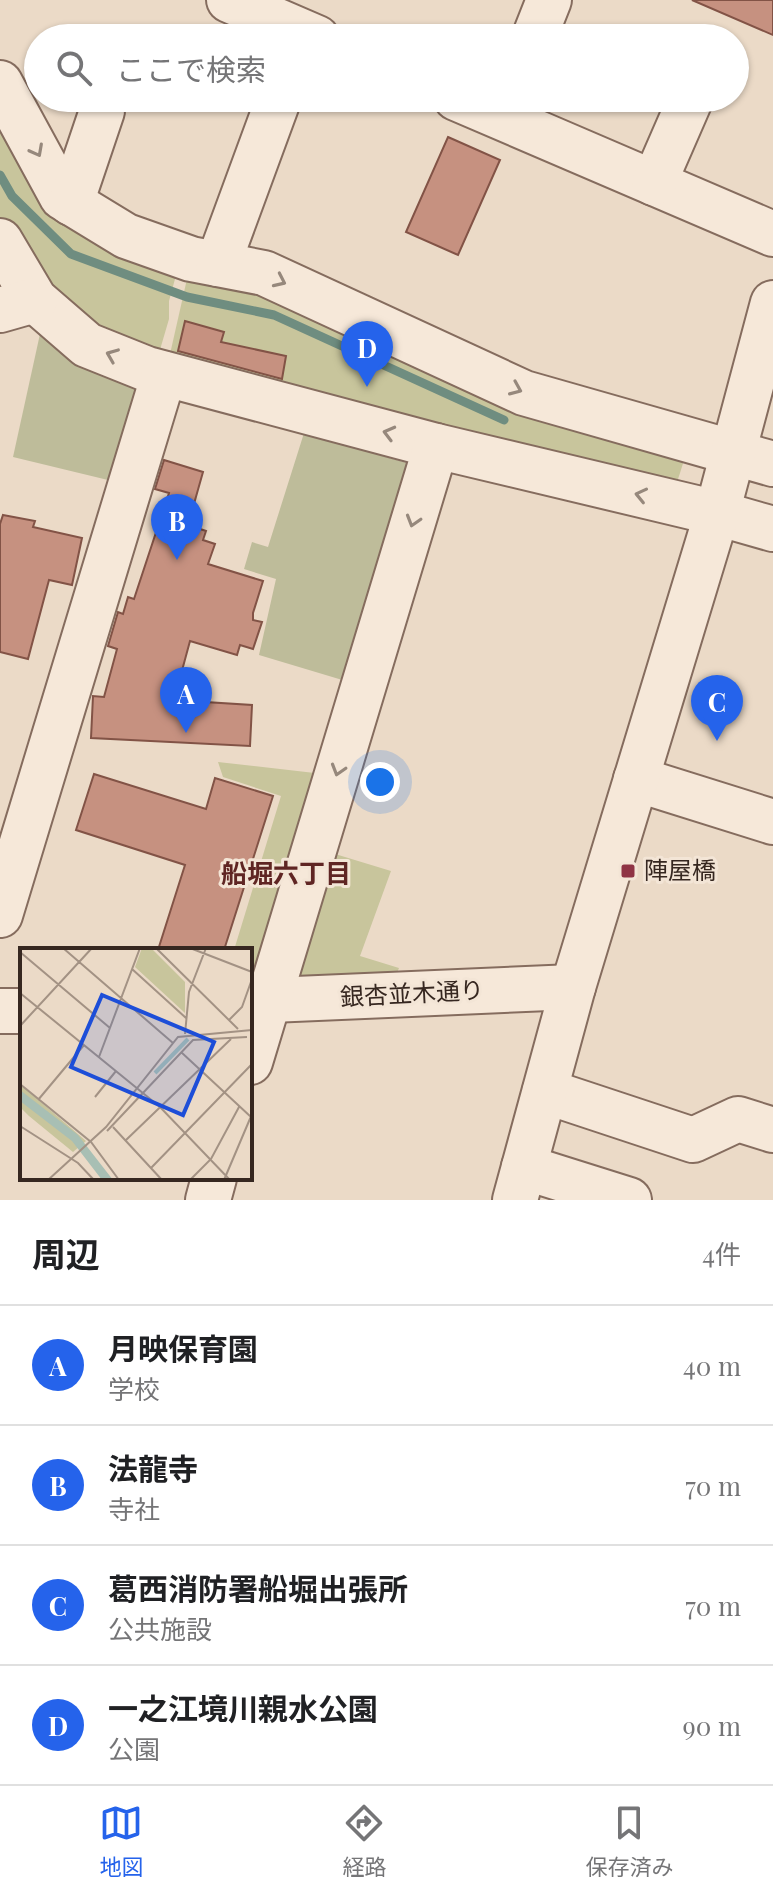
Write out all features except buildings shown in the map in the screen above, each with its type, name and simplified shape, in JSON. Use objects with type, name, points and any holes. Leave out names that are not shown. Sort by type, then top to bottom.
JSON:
[{"type":"street","points":[[229,0],[300,24]]},
{"type":"street","points":[[540,24],[549,0]]},
{"type":"street","points":[[0,83],[62,197],[126,236],[191,259],[264,273],[524,393],[753,458]]},
{"type":"street","points":[[71,203],[102,112]]},
{"type":"street","points":[[218,264],[274,112]]},
{"type":"street","points":[[516,112],[654,183],[773,234]]},
{"type":"street","points":[[654,183],[685,112]]},
{"type":"street","points":[[0,241],[17,305],[87,345],[164,374],[436,446],[773,529]]},
{"type":"street","points":[[629,1200],[520,1184],[573,987],[717,513],[753,458],[773,303]]},
{"type":"street","points":[[0,915],[164,374]]},
{"type":"street","points":[[252,1048],[259,1001],[436,446]]},
{"type":"street","points":[[636,779],[773,822]]},
{"type":"street","name":"銀杏並木通り","points":[[259,1001],[573,987]]},
{"type":"street","points":[[545,1091],[693,1140],[738,1119],[773,1130]]},
{"type":"street","points":[[208,1200],[213,1180]]},
{"type":"shaded area","points":[[0,116],[178,268],[169,301],[169,319],[157,360],[98,337],[49,295],[9,233],[0,218]]},
{"type":"shaded area","points":[[189,270],[280,294],[686,454],[673,495],[168,363]]},
{"type":"shaded area","points":[[40,334],[65,344],[141,389],[108,480],[13,457]]},
{"type":"shaded area","points":[[304,433],[417,466],[349,682],[259,655],[276,579],[244,569],[252,542],[268,547]]},
{"type":"shaded area","points":[[218,762],[332,775],[252,988],[252,948],[235,948],[281,796],[223,777]]},
{"type":"shaded area","points":[[322,850],[391,871],[360,956],[399,968],[391,987],[295,993]]},
{"type":"waterway","points":[[0,175],[12,196],[71,254],[187,297],[274,315],[504,420]]},
{"type":"place","name":"一之江境川親水公園","points":[[367,387]]},
{"type":"place","name":"法龍寺","points":[[177,560]]},
{"type":"place","name":"月映保育園","points":[[186,733]]},
{"type":"place","name":"葛西消防署船堀出張所","points":[[717,741]]},
{"type":"place","name":"陣屋橋","points":[[628,871]]},
{"type":"district","name":"船堀六丁目","points":[[286,874]]}]
